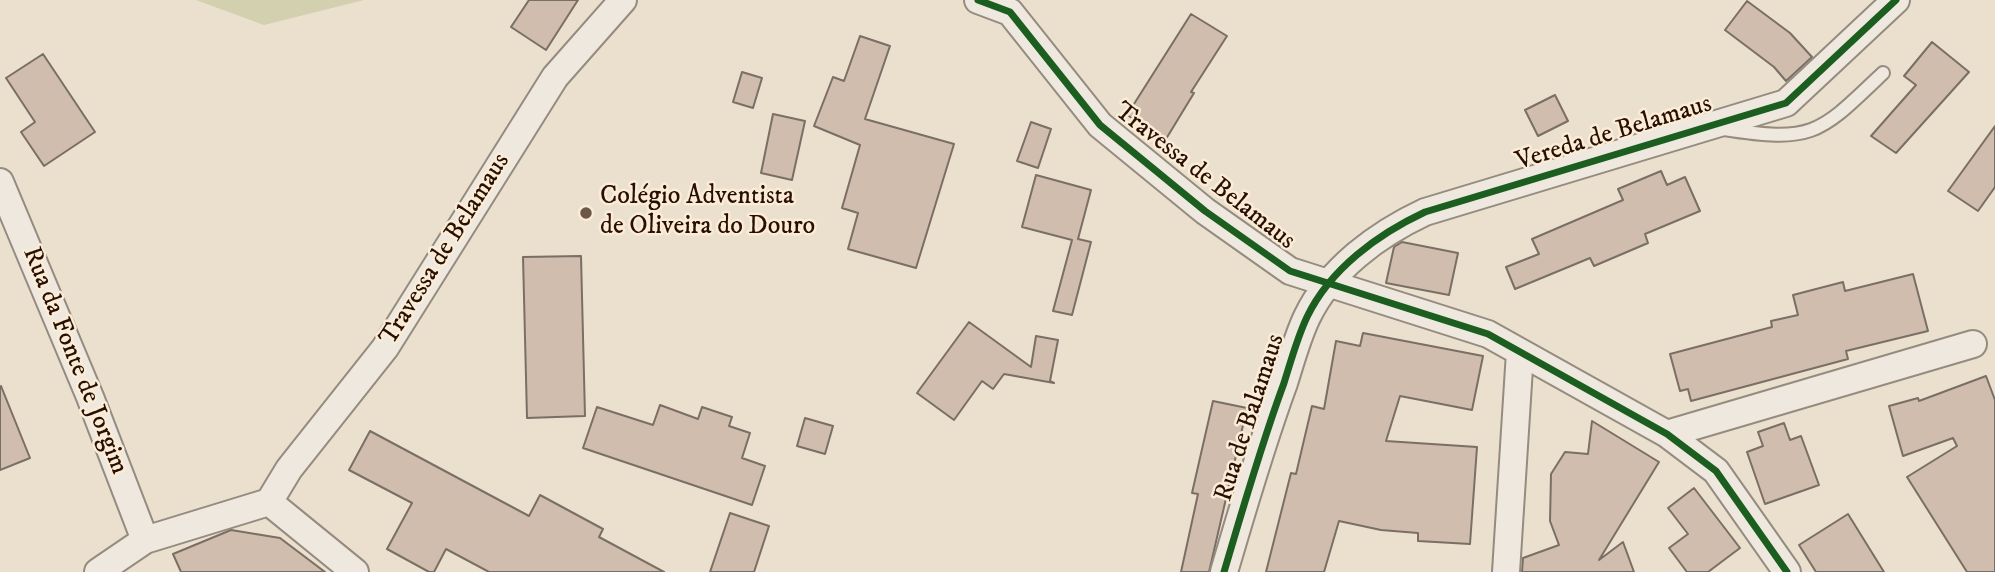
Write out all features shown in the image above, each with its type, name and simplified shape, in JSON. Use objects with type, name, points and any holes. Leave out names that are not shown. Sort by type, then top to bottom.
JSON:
[{"type":"street","name":"Travessa de Belamaus","points":[[269,502],[289,469],[385,348],[555,77],[623,0]]},
{"type":"street","name":"Travessa de Belamaus","points":[[978,0],[1010,12],[1100,125],[1205,211],[1290,271],[1488,334],[1667,434],[1716,471],[1787,572]]},
{"type":"street","name":"Vereda de Belamaus","points":[[1329,284],[1389,229],[1425,212],[1786,103],[1896,0]]},
{"type":"street","name":"Rua da Fonte de Jorgim","points":[[0,183],[90,397],[145,540]]},
{"type":"street","name":"Rua de Balamaus","points":[[1224,572],[1259,452],[1307,316],[1329,284]]},
{"type":"street","points":[[1667,434],[1973,344]]},
{"type":"street","points":[[1506,572],[1520,352]]},
{"type":"street","points":[[98,572],[145,540],[269,502],[355,572]]},
{"type":"lane","points":[[1709,127],[1790,136],[1824,127],[1883,73]]},
{"type":"shaded area","points":[[196,0],[364,0],[264,25]]},
{"type":"building","points":[[529,0],[578,0],[546,50],[511,27]]},
{"type":"building","points":[[1747,1],[1790,33],[1812,57],[1786,81],[1774,67],[1725,30]]},
{"type":"building","points":[[1191,14],[1227,36],[1191,92],[1194,93],[1166,139],[1127,115]]},
{"type":"building","points":[[860,36],[890,46],[865,119],[954,144],[916,268],[848,249],[858,213],[842,208],[860,145],[814,126],[833,77],[844,81]]},
{"type":"building","points":[[1932,42],[1969,72],[1896,153],[1871,136],[1916,85],[1904,76]]},
{"type":"building","points":[[43,54],[95,132],[44,166],[21,132],[35,122],[6,78]]},
{"type":"building","points":[[742,72],[762,78],[753,108],[733,102]]},
{"type":"building","points":[[1555,95],[1568,121],[1538,136],[1525,110]]},
{"type":"building","points":[[773,114],[805,121],[792,180],[761,173]]},
{"type":"building","points":[[1031,122],[1051,129],[1038,168],[1017,161]]},
{"type":"building","points":[[1995,126],[1995,187],[1978,211],[1948,191]]},
{"type":"building","points":[[1661,171],[1667,185],[1685,177],[1700,211],[1645,234],[1648,243],[1594,266],[1590,258],[1515,289],[1506,267],[1539,254],[1532,239],[1623,200],[1618,189]]},
{"type":"building","points":[[1036,175],[1091,190],[1078,239],[1091,242],[1072,315],[1053,311],[1072,240],[1022,227]]},
{"type":"building","points":[[1402,242],[1458,253],[1449,295],[1386,283],[1394,247]]},
{"type":"building","points":[[581,256],[585,416],[527,418],[523,257]]},
{"type":"building","points":[[1913,274],[1928,331],[1846,351],[1848,359],[1691,401],[1688,389],[1680,391],[1670,354],[1772,327],[1771,321],[1798,315],[1793,295],[1843,282],[1845,291]]},
{"type":"building","points":[[969,322],[1031,367],[1036,336],[1058,340],[1050,381],[1054,383],[1004,374],[993,389],[982,381],[954,420],[917,393]]},
{"type":"building","points":[[1363,333],[1483,356],[1472,410],[1400,396],[1386,441],[1477,447],[1470,544],[1418,541],[1418,533],[1381,530],[1339,521],[1324,572],[1266,572],[1291,473],[1296,474],[1312,406],[1324,409],[1336,341],[1360,346]]},
{"type":"building","points":[[1986,376],[1995,400],[1995,572],[1967,572],[1907,477],[1957,446],[1953,438],[1903,456],[1889,406],[1918,398],[1919,401]]},
{"type":"building","points":[[0,387],[30,458],[0,470]]},
{"type":"building","points":[[1213,401],[1247,408],[1209,572],[1181,572],[1198,494],[1192,493]]},
{"type":"building","points":[[660,405],[698,419],[702,407],[732,417],[729,426],[750,433],[742,458],[765,466],[752,505],[583,448],[597,407],[653,425]]},
{"type":"building","points":[[805,418],[833,426],[825,454],[797,446]]},
{"type":"building","points":[[1592,421],[1659,462],[1599,560],[1623,542],[1634,572],[1522,572],[1523,558],[1559,545],[1550,521],[1551,474],[1565,452],[1588,454]]},
{"type":"building","points":[[1784,423],[1790,440],[1801,436],[1819,485],[1765,504],[1747,452],[1763,446],[1758,432]]},
{"type":"building","points":[[370,431],[529,516],[540,495],[603,529],[599,537],[664,572],[489,572],[446,549],[434,572],[429,572],[387,549],[412,503],[349,470]]},
{"type":"building","points":[[1694,488],[1740,548],[1708,572],[1687,572],[1669,548],[1688,534],[1668,508]]},
{"type":"building","points":[[730,513],[769,526],[754,572],[710,572]]},
{"type":"building","points":[[1848,514],[1884,572],[1816,572],[1799,545]]},
{"type":"building","points":[[231,530],[280,538],[325,572],[181,572],[173,554]]},
{"type":"cycle path","points":[[978,0],[1010,12],[1100,125],[1205,211],[1290,271],[1488,334],[1667,434],[1716,471],[1787,572]]},
{"type":"cycle path","points":[[1224,572],[1303,325],[1329,283],[1357,255],[1390,231],[1425,212],[1786,103],[1896,0]]},
{"type":"place","name":"Colégio Adventista de Oliveira do Douro","points":[[586,213]]}]
